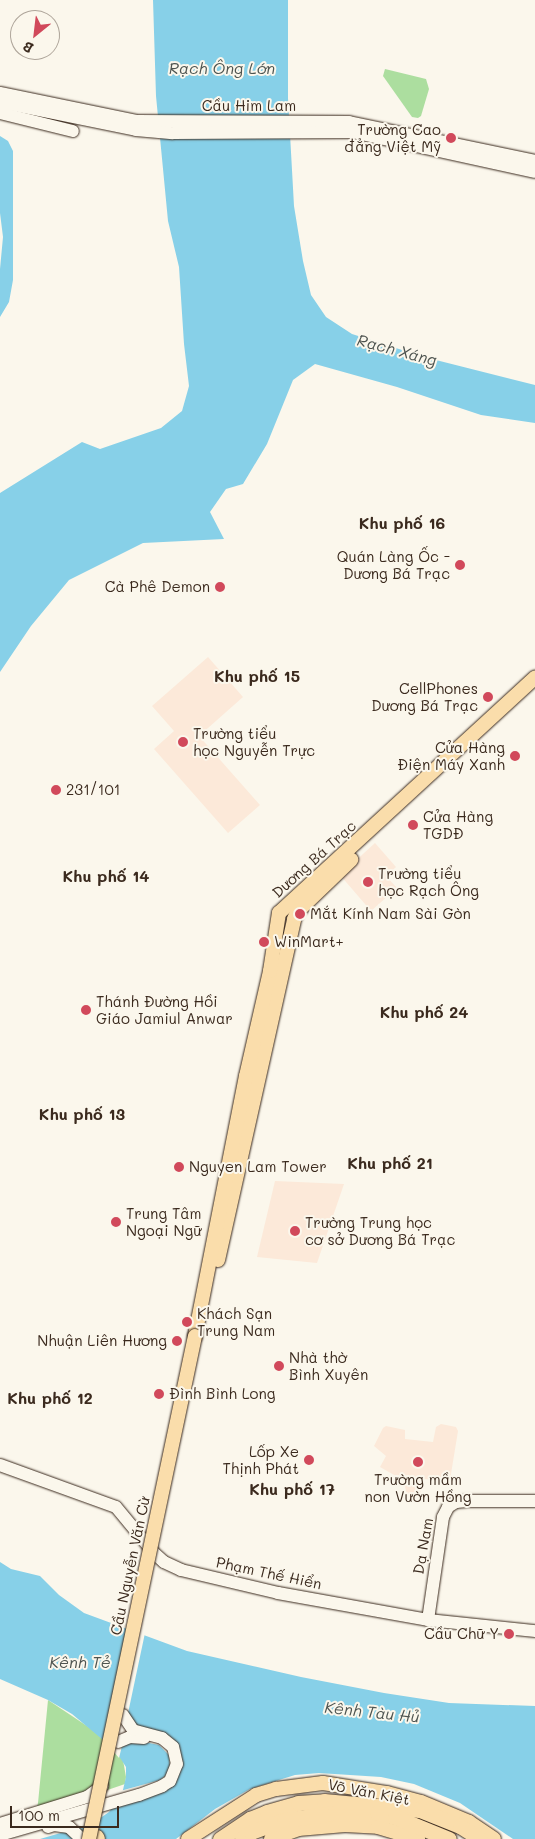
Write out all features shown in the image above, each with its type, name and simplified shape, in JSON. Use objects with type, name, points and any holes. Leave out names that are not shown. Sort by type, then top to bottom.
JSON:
[{"type":"highway","points":[[320,1790],[383,1800],[395,1806]]},
{"type":"highway","name":"Võ Văn Kiệt","points":[[220,1839],[250,1819],[298,1803],[347,1801],[420,1810],[442,1818],[480,1839]]},
{"type":"highway","name":"Võ Văn Kiệt","points":[[242,1839],[252,1832],[284,1820],[334,1813],[376,1813],[395,1817],[449,1839]]},
{"type":"main road","points":[[0,84],[73,100]]},
{"type":"main road","name":"Cầu Him Lam","points":[[0,93],[136,121],[349,122],[497,159]]},
{"type":"main road","name":"Cầu Him Lam","points":[[0,102],[136,130],[174,132],[352,132],[497,159]]},
{"type":"main road","points":[[0,113],[73,131]]},
{"type":"main road","points":[[497,159],[535,161]]},
{"type":"main road","points":[[497,159],[535,172]]},
{"type":"main road","name":"Dương Bá Trạc","points":[[250,1087],[298,911],[374,832],[535,678]]},
{"type":"main road","name":"Dương Bá Trạc","points":[[198,1337],[250,1087],[279,913],[535,690]]},
{"type":"main road","points":[[279,913],[294,920]]},
{"type":"main road","name":"Cầu Nguyễn Văn Cừ","points":[[95,1839],[118,1742],[198,1337]]},
{"type":"main road","name":"Cầu Nguyễn Văn Cừ","points":[[95,1839],[102,1786],[198,1337]]},
{"type":"main road","name":"Phạm Thế Hiển","points":[[0,1465],[116,1507],[154,1553],[164,1562],[181,1570],[278,1593],[428,1620],[535,1631]]},
{"type":"main road","name":"Dạ Nam","points":[[428,1620],[443,1517],[448,1507],[456,1502],[467,1501],[535,1501]]},
{"type":"main road","points":[[0,1834],[162,1786],[172,1777],[177,1764],[175,1751],[169,1743],[162,1738],[133,1730],[123,1715]]},
{"type":"main road","points":[[111,1801],[160,1783],[168,1777],[173,1767],[169,1749],[160,1742],[135,1736],[118,1742]]},
{"type":"main road","name":"Võ Văn Kiệt","points":[[188,1839],[256,1795],[298,1785],[323,1782],[421,1802],[469,1822],[494,1839]]},
{"type":"main road","points":[[202,1839],[246,1809],[271,1799],[320,1790],[339,1784]]},
{"type":"main road","points":[[0,1824],[87,1797],[102,1786]]},
{"type":"main road","points":[[7,1839],[54,1825],[68,1827],[82,1839]]},
{"type":"main road","points":[[271,1839],[298,1830],[345,1825],[378,1827],[418,1839]]},
{"type":"shaded area","name":"Trường tiểu học Nguyễn Trực","points":[[208,657],[243,697],[199,736],[260,805],[228,833],[154,749],[174,731],[152,706]]},
{"type":"shaded area","name":"Trường tiểu học Rạch Ông","points":[[375,843],[396,867],[386,876],[397,888],[371,911],[340,875]]},
{"type":"shaded area","name":"Trường Trung học cơ sở Dương Bá Trạc","points":[[275,1181],[344,1184],[317,1263],[257,1257]]},
{"type":"shaded area","name":"Trường mầm non Vườn Hồng","points":[[441,1424],[456,1427],[458,1431],[450,1480],[422,1479],[420,1496],[407,1494],[403,1480],[380,1467],[386,1456],[374,1446],[383,1428],[386,1426],[405,1430],[405,1439],[433,1442],[436,1427]]},
{"type":"green space","points":[[385,69],[426,79],[429,89],[421,116],[418,118],[412,117],[383,76]]},
{"type":"green space","points":[[48,1700],[90,1728],[115,1750],[123,1760],[126,1777],[125,1784],[35,1815],[38,1803]]},
{"type":"water","name":"Rạch Ông Lớn","points":[[153,0],[288,0],[288,98],[294,206],[311,295],[326,317],[352,334],[424,357],[535,385],[535,423],[481,415],[397,387],[315,364],[293,380],[267,444],[243,484],[226,489],[210,512],[224,539],[143,543],[69,580],[31,626],[0,672],[0,493],[82,442],[100,449],[161,428],[182,411],[189,386],[179,267],[168,221],[156,96]]},
{"type":"water","points":[[0,136],[8,141],[13,151],[13,280],[9,302],[0,317],[0,269],[3,237],[0,213]]},
{"type":"water","points":[[0,1562],[11,1569],[40,1576],[59,1595],[84,1613],[187,1651],[301,1677],[384,1693],[449,1703],[535,1706],[535,1839],[513,1839],[460,1803],[414,1784],[381,1777],[319,1773],[295,1775],[250,1789],[215,1809],[176,1839],[40,1839],[81,1827],[109,1812],[122,1794],[126,1767],[115,1750],[72,1714],[48,1700],[0,1679]]},
{"type":"pier","points":[[131,1627],[145,1633],[127,1718],[129,1722],[165,1737],[178,1774],[116,1800],[120,1791],[160,1780],[170,1768],[169,1755],[159,1745],[134,1740],[122,1746],[119,1758],[113,1751]]},
{"type":"place","name":"Trường Cao đẳng Việt Mỹ","points":[[451,138]]},
{"type":"place","name":"Quán Làng Ốc - Dương Bá Trạc","points":[[460,565]]},
{"type":"place","name":"Cà Phê Demon","points":[[220,587]]},
{"type":"place","name":"CellPhones Dương Bá Trạc","points":[[488,697]]},
{"type":"place","name":"Trường tiểu học Nguyễn Trực","points":[[183,742]]},
{"type":"place","name":"Cửa Hàng Điện Máy Xanh","points":[[515,756]]},
{"type":"place","name":"231/101","points":[[56,790]]},
{"type":"place","name":"Cửa Hàng TGDĐ","points":[[413,825]]},
{"type":"place","name":"Trường tiểu học Rạch Ông","points":[[368,882]]},
{"type":"place","name":"Mắt Kính Nam Sài Gòn","points":[[300,914]]},
{"type":"place","name":"WinMart+","points":[[264,942]]},
{"type":"place","name":"Thánh Đường Hồi Giáo Jamiul Anwar","points":[[86,1010]]},
{"type":"place","name":"Nguyen Lam Tower","points":[[179,1167]]},
{"type":"place","name":"Trung Tâm Ngoại Ngữ","points":[[116,1222]]},
{"type":"place","name":"Trường Trung học cơ sở Dương Bá Trạc","points":[[295,1231]]},
{"type":"place","name":"Khách Sạn Trung Nam","points":[[187,1322]]},
{"type":"place","name":"Nhuận Liên Hương","points":[[177,1341]]},
{"type":"place","name":"Nhà thờ Bình Xuyên","points":[[279,1366]]},
{"type":"place","name":"Đình Bình Long","points":[[159,1394]]},
{"type":"place","name":"Lốp Xe Thịnh Phát","points":[[309,1460]]},
{"type":"place","name":"Trường mầm non Vườn Hồng","points":[[418,1462]]},
{"type":"place","name":"Cầu Chữ Y","points":[[509,1634]]},
{"type":"district","name":"Khu phố 16","points":[[402,523]]},
{"type":"district","name":"Khu phố 15","points":[[257,676]]},
{"type":"district","name":"Khu phố 14","points":[[106,876]]},
{"type":"district","name":"Khu phố 24","points":[[424,1012]]},
{"type":"district","name":"Khu phố 13","points":[[82,1114]]},
{"type":"district","name":"Khu phố 21","points":[[390,1163]]},
{"type":"district","name":"Khu phố 12","points":[[50,1398]]},
{"type":"district","name":"Khu phố 17","points":[[292,1489]]},
{"type":"water label","name":"Rạch Xáng","points":[[397,350]]},
{"type":"water label","name":"Kênh Tẻ","points":[[80,1662]]},
{"type":"water label","name":"Kênh Tàu Hủ","points":[[372,1712]]}]
